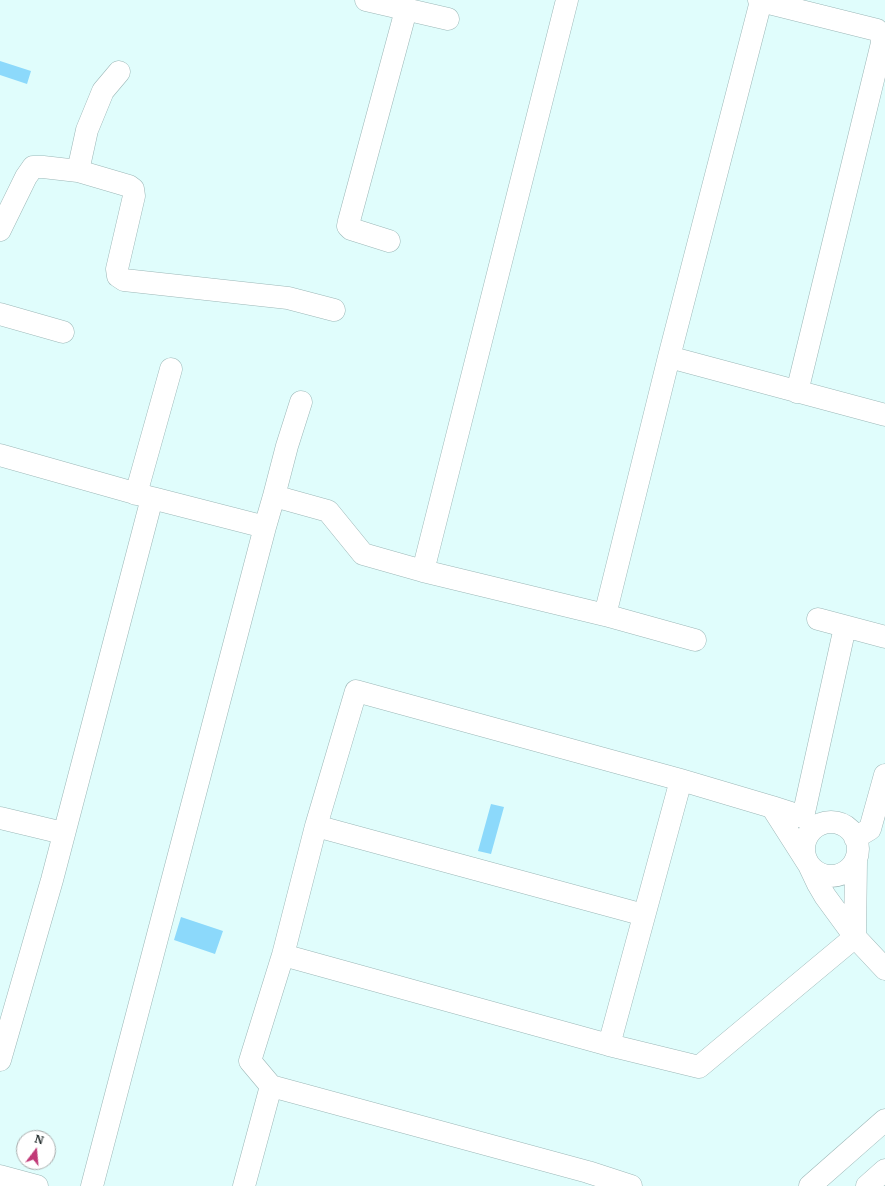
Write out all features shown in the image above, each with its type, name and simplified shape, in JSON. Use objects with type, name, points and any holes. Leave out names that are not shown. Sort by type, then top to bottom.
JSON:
[{"type":"street","points":[[366,0],[448,19]]},
{"type":"street","points":[[423,571],[567,0]]},
{"type":"street","points":[[605,615],[668,357],[760,0],[877,30],[881,35],[882,43],[880,72],[797,392]]},
{"type":"street","points":[[389,241],[351,229],[348,226],[406,10]]},
{"type":"street","points":[[78,171],[87,130],[103,91],[119,72]]},
{"type":"street","points":[[0,230],[26,177],[33,167],[78,171],[128,186],[132,189],[134,196],[117,269],[118,276],[124,280],[288,298],[334,310]]},
{"type":"street","points":[[0,314],[63,332]]},
{"type":"street","points":[[668,357],[885,415]]},
{"type":"street","points":[[0,1060],[52,880],[64,833],[144,496],[171,369]]},
{"type":"street","points":[[92,1186],[265,527],[287,446],[301,402]]},
{"type":"street","points":[[0,455],[144,496],[265,527]]},
{"type":"street","points":[[274,496],[328,511],[363,554],[423,571],[605,615],[695,640]]},
{"type":"street","points":[[818,619],[885,637]]},
{"type":"street","points":[[803,817],[845,627]]},
{"type":"street","points":[[282,955],[609,1045],[699,1067],[855,937],[856,861],[858,852],[855,838],[848,828],[841,824],[832,822],[824,823],[772,806],[681,780],[356,691],[316,826],[282,955],[250,1061],[271,1086],[581,1170],[631,1186]]},
{"type":"street","points":[[855,838],[870,829],[885,775]]},
{"type":"street","points":[[609,1045],[681,780]]},
{"type":"street","points":[[772,806],[810,865],[824,875],[842,875],[850,869],[856,861]]},
{"type":"street","points":[[0,818],[64,833]]},
{"type":"street","points":[[824,823],[813,830],[806,840],[804,849],[806,857],[825,896],[855,937],[885,969]]},
{"type":"street","points":[[316,826],[644,915]]},
{"type":"street","points":[[244,1186],[271,1086]]},
{"type":"street","points":[[810,1186],[885,1120]]},
{"type":"street","points":[[867,1186],[885,1170]]},
{"type":"street","points":[[0,1176],[37,1186]]},
{"type":"building","points":[[0,61],[31,71],[27,84],[0,75]]},
{"type":"building","points":[[491,804],[504,807],[491,854],[478,851]]},
{"type":"building","points":[[181,917],[223,931],[215,954],[174,940]]}]
